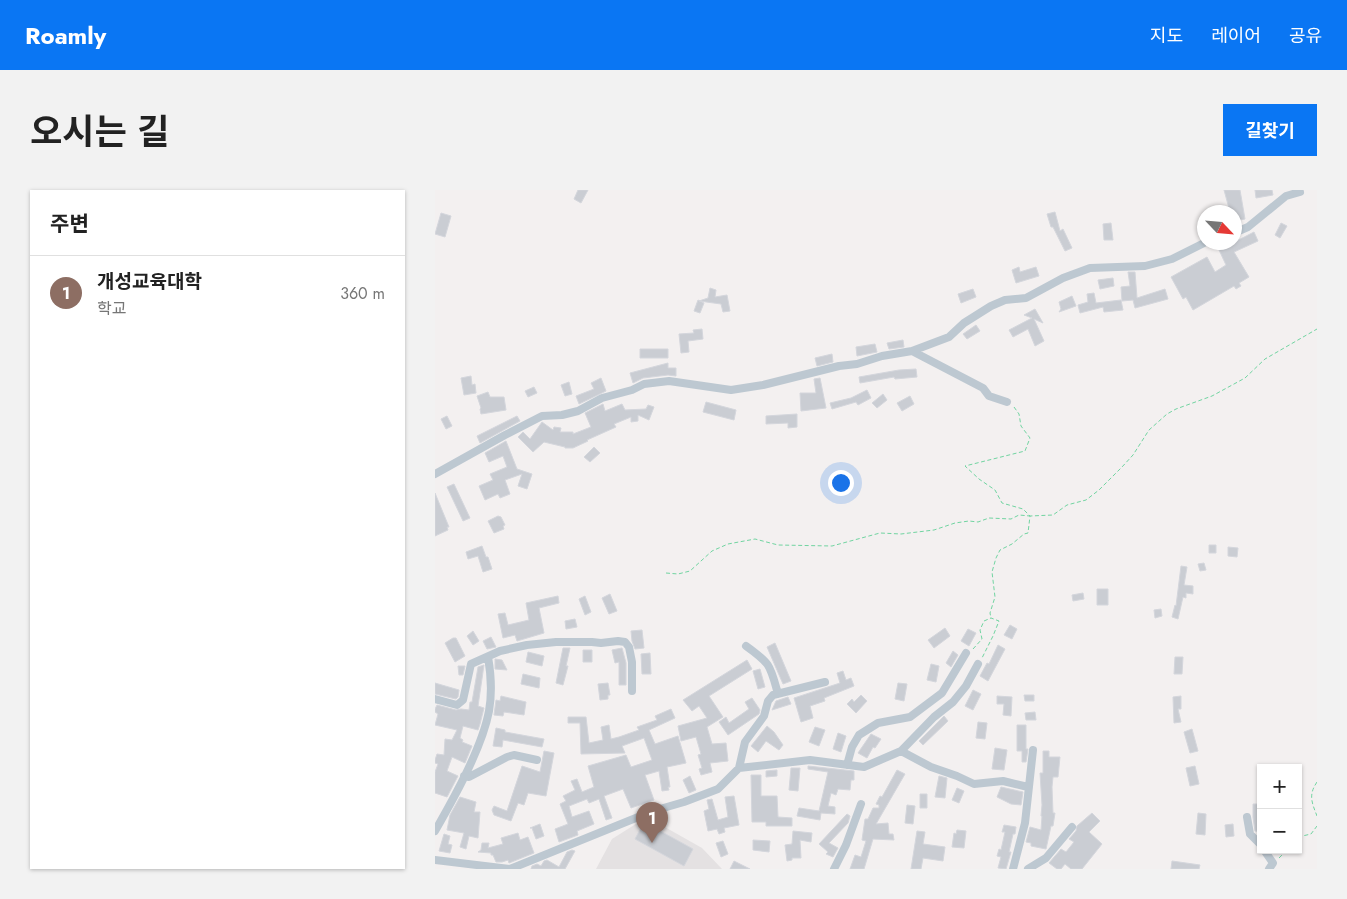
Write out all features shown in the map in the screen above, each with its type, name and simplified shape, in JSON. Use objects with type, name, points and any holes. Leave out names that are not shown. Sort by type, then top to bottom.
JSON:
[{"type":"street","points":[[1242,230],[1249,227],[1286,196],[1300,192]]},
{"type":"street","points":[[435,474],[482,447],[543,416],[562,415],[579,410],[602,398],[631,390],[644,384],[669,381],[731,390],[763,385],[839,366],[857,364],[883,356],[912,352],[949,338],[964,323],[991,306],[1005,300],[1026,298],[1063,278],[1089,268],[1145,266],[1172,259],[1197,246]]},
{"type":"street","points":[[912,352],[983,388],[989,396],[1007,402]]},
{"type":"street","points":[[435,699],[457,704],[463,700],[471,664],[500,651],[556,642],[625,642],[629,647],[632,662],[632,691]]},
{"type":"street","points":[[746,646],[764,659],[770,667],[778,694]]},
{"type":"street","points":[[847,765],[852,747],[859,735],[879,723],[910,717],[942,693],[966,653]]},
{"type":"street","points":[[435,831],[452,802],[479,745],[490,710],[491,673],[487,657]]},
{"type":"street","points":[[739,768],[810,760],[865,767],[901,751],[953,702],[966,686],[978,664]]},
{"type":"street","points":[[435,860],[510,869],[653,811],[718,789],[739,768],[745,742],[763,716],[767,701],[773,695],[825,682]]},
{"type":"street","points":[[1013,869],[1025,823],[1033,750]]},
{"type":"street","points":[[901,751],[931,768],[957,776],[974,784],[1003,781],[1028,787]]},
{"type":"street","points":[[464,776],[469,777],[514,755],[537,760]]},
{"type":"street","points":[[834,869],[846,845],[861,804]]},
{"type":"street","points":[[1247,817],[1250,834],[1257,841]]},
{"type":"street","points":[[1028,869],[1046,858],[1072,827]]},
{"type":"street","points":[[1266,854],[1271,866]]},
{"type":"path","points":[[666,573],[678,574],[690,571],[712,551],[728,544],[755,539],[778,545],[832,546],[880,533],[901,534],[934,530],[955,523],[978,522],[989,518],[1011,518],[1019,515],[1053,515],[1067,505],[1086,500],[1099,490],[1133,455],[1149,430],[1167,414],[1176,408],[1212,396],[1245,378],[1265,359],[1317,329]]},
{"type":"path","points":[[1007,402],[1014,406],[1019,414],[1021,426],[1030,438],[1025,451],[965,466],[995,490],[1002,503],[1023,509],[1031,516]]},
{"type":"path","points":[[991,618],[992,604],[995,597],[992,572],[996,558],[1000,550],[1028,533],[1031,516]]},
{"type":"path","points":[[966,653],[980,643],[982,639],[980,630],[987,619],[991,618],[999,621],[978,664]]},
{"type":"path","points":[[1317,782],[1311,793],[1311,799],[1317,816]]},
{"type":"path","points":[[1302,836],[1311,834],[1317,826]]},
{"type":"path","points":[[1271,866],[1283,854]]},
{"type":"shaded area","points":[[647,817],[702,848],[722,869],[596,869],[612,839]]},
{"type":"building","points":[[578,190],[588,190],[581,203],[574,199]]},
{"type":"building","points":[[1224,190],[1240,190],[1245,219],[1242,220],[1242,205],[1228,205]]},
{"type":"building","points":[[1255,190],[1272,190],[1273,195],[1256,198]]},
{"type":"building","points":[[1055,212],[1060,231],[1063,229],[1072,248],[1065,251],[1053,227],[1051,227],[1047,214]]},
{"type":"building","points":[[441,213],[451,216],[445,237],[435,234]]},
{"type":"building","points":[[1111,223],[1113,240],[1104,240],[1103,224]]},
{"type":"building","points":[[1281,223],[1287,226],[1280,238],[1275,235]]},
{"type":"building","points":[[1254,232],[1258,241],[1242,248],[1242,238]]},
{"type":"building","points":[[1219,250],[1238,250],[1234,252],[1249,277],[1239,283],[1241,286],[1236,289],[1234,286],[1193,310],[1186,297],[1183,299],[1171,277],[1207,257],[1215,272],[1226,265]]},
{"type":"building","points":[[1019,267],[1020,272],[1036,267],[1039,276],[1016,283],[1012,270]]},
{"type":"building","points":[[1128,272],[1135,272],[1137,298],[1165,289],[1168,299],[1135,308],[1133,300],[1122,301],[1121,287],[1130,286]]},
{"type":"building","points":[[1113,278],[1114,286],[1100,289],[1098,280]]},
{"type":"building","points":[[710,288],[716,290],[715,297],[727,295],[730,311],[723,312],[721,304],[699,301],[708,298]]},
{"type":"building","points":[[973,289],[976,297],[961,303],[958,294]]},
{"type":"building","points":[[1094,293],[1096,303],[1121,300],[1123,310],[1104,312],[1103,307],[1080,313],[1078,305],[1088,302],[1087,294]]},
{"type":"building","points":[[1072,296],[1076,306],[1059,312],[1061,309],[1059,302]]},
{"type":"building","points":[[698,300],[704,303],[700,313],[694,311]]},
{"type":"building","points":[[1035,309],[1043,323],[1034,319],[1044,341],[1035,346],[1028,329],[1013,337],[1009,330],[1032,318],[1024,315]]},
{"type":"building","points":[[976,325],[980,331],[967,339],[963,334]]},
{"type":"building","points":[[702,329],[703,339],[688,341],[689,352],[681,353],[679,334],[694,333],[693,330]]},
{"type":"building","points":[[903,340],[904,347],[889,349],[887,343]]},
{"type":"building","points":[[875,344],[877,352],[857,356],[856,347]]},
{"type":"building","points":[[640,349],[668,349],[668,358],[640,358]]},
{"type":"building","points":[[832,354],[833,362],[817,366],[815,358]]},
{"type":"building","points":[[668,363],[668,368],[676,368],[676,376],[643,378],[633,383],[630,373]]},
{"type":"building","points":[[916,369],[917,377],[895,379],[894,377],[860,383],[859,377]]},
{"type":"building","points":[[471,376],[472,385],[475,384],[476,393],[464,395],[461,378]]},
{"type":"building","points":[[601,378],[606,391],[579,404],[576,396],[594,389],[591,383]]},
{"type":"building","points":[[820,378],[826,408],[801,411],[800,393],[816,393],[814,379]]},
{"type":"building","points":[[569,382],[572,394],[565,396],[561,385]]},
{"type":"building","points":[[534,387],[537,393],[528,397],[525,391]]},
{"type":"building","points":[[867,390],[871,398],[858,405],[856,402],[832,409],[830,403],[851,398]]},
{"type":"building","points":[[488,392],[490,397],[504,397],[506,410],[481,414],[477,396]]},
{"type":"building","points":[[883,394],[887,400],[877,408],[872,403]]},
{"type":"building","points":[[910,396],[914,404],[902,411],[897,403]]},
{"type":"building","points":[[706,402],[736,410],[734,420],[703,412]]},
{"type":"building","points":[[603,404],[605,411],[622,404],[625,410],[646,409],[648,405],[654,407],[649,420],[638,415],[638,421],[631,422],[631,417],[614,424],[616,427],[573,448],[565,448],[544,442],[533,452],[518,437],[523,432],[530,439],[542,422],[553,430],[554,427],[561,428],[560,432],[573,432],[573,434],[591,427],[585,413]]},
{"type":"building","points":[[797,414],[797,427],[788,428],[788,423],[766,424],[766,416]]},
{"type":"building","points":[[447,416],[452,426],[446,429],[441,419]]},
{"type":"building","points":[[517,416],[520,421],[480,443],[477,436]]},
{"type":"building","points":[[506,441],[517,469],[532,474],[527,489],[518,486],[522,474],[505,480],[510,494],[500,498],[498,494],[485,500],[479,486],[493,480],[490,474],[507,467],[503,456],[489,462],[485,453]]},
{"type":"building","points":[[594,447],[600,453],[590,462],[584,457]]},
{"type":"building","points":[[454,484],[470,518],[463,521],[447,487]]},
{"type":"building","points":[[435,493],[449,527],[447,527],[448,530],[435,536]]},
{"type":"building","points":[[498,516],[501,517],[505,525],[503,526],[504,529],[494,533],[488,521]]},
{"type":"building","points":[[1209,545],[1216,545],[1216,553],[1209,553]]},
{"type":"building","points":[[482,546],[492,569],[483,572],[478,556],[468,559],[466,552]]},
{"type":"building","points":[[1228,547],[1238,548],[1237,557],[1228,556]]},
{"type":"building","points":[[1204,563],[1206,570],[1200,571],[1198,564]]},
{"type":"building","points":[[1181,566],[1187,567],[1184,585],[1193,586],[1193,594],[1186,593],[1186,598],[1183,597],[1178,619],[1172,617],[1176,606]]},
{"type":"building","points":[[1097,589],[1108,589],[1108,605],[1097,605]]},
{"type":"building","points":[[1083,593],[1084,599],[1073,601],[1072,595]]},
{"type":"building","points":[[610,594],[617,611],[609,614],[602,598]]},
{"type":"building","points":[[558,596],[559,603],[539,608],[544,633],[517,641],[515,635],[503,638],[498,614],[505,613],[508,625],[529,620],[526,603]]},
{"type":"building","points":[[585,596],[591,612],[585,615],[579,599]]},
{"type":"building","points":[[1161,609],[1162,616],[1155,618],[1154,610]]},
{"type":"building","points":[[575,619],[577,627],[566,629],[565,621]]},
{"type":"building","points":[[1010,625],[1017,629],[1012,639],[1004,635]]},
{"type":"building","points":[[945,628],[950,636],[934,648],[928,640]]},
{"type":"building","points":[[968,629],[976,633],[969,646],[961,641]]},
{"type":"building","points":[[642,630],[644,648],[635,649],[631,631]]},
{"type":"building","points":[[473,631],[479,641],[473,645],[467,636]]},
{"type":"building","points":[[491,637],[496,647],[487,649],[483,641]]},
{"type":"building","points":[[456,638],[465,656],[455,662],[445,643]]},
{"type":"building","points":[[775,643],[791,681],[783,684],[767,647]]},
{"type":"building","points":[[998,645],[1005,649],[988,681],[980,676],[987,663],[989,664]]},
{"type":"building","points":[[563,648],[570,648],[563,685],[556,683]]},
{"type":"building","points":[[622,648],[626,663],[626,685],[619,685],[619,662],[615,663],[612,650]]},
{"type":"building","points":[[583,650],[592,650],[592,662],[583,662]]},
{"type":"building","points":[[953,651],[958,655],[951,667],[946,663]]},
{"type":"building","points":[[528,652],[544,656],[542,666],[526,662]]},
{"type":"building","points":[[650,653],[651,674],[642,674],[641,654]]},
{"type":"building","points":[[1175,657],[1183,657],[1182,674],[1174,674]]},
{"type":"building","points":[[495,659],[502,660],[507,670],[495,669]]},
{"type":"building","points":[[747,660],[752,669],[709,696],[723,717],[707,727],[712,744],[726,743],[728,761],[710,763],[712,772],[701,775],[699,769],[702,768],[698,755],[701,754],[696,737],[681,741],[678,726],[707,718],[699,706],[692,711],[683,700]]},
{"type":"building","points":[[931,664],[939,666],[936,682],[927,680]]},
{"type":"building","points":[[484,665],[478,706],[484,708],[480,724],[478,730],[463,726],[460,738],[463,740],[462,742],[472,746],[465,763],[452,757],[447,771],[458,776],[447,797],[435,793],[435,772],[438,764],[435,763],[435,760],[437,754],[444,755],[445,739],[452,740],[457,730],[435,725],[438,714],[435,712],[435,709],[437,705],[456,710],[469,710],[478,667]]},
{"type":"building","points":[[458,666],[465,666],[463,675],[459,675]]},
{"type":"building","points":[[760,669],[765,687],[758,689],[753,671]]},
{"type":"building","points":[[843,671],[846,680],[851,678],[854,686],[824,698],[825,701],[810,706],[813,718],[801,722],[794,698],[840,683],[837,673]]},
{"type":"building","points":[[523,674],[540,678],[539,688],[521,684]]},
{"type":"building","points":[[435,683],[459,690],[458,697],[456,699],[435,694]]},
{"type":"building","points":[[608,683],[610,695],[608,695],[608,699],[600,700],[598,684]]},
{"type":"building","points":[[898,683],[907,684],[904,701],[895,699]]},
{"type":"building","points":[[973,690],[981,694],[973,710],[965,706]]},
{"type":"building","points":[[861,695],[867,701],[856,713],[847,704],[852,699],[854,702]]},
{"type":"building","points":[[1024,695],[1034,695],[1034,701],[1025,701]]},
{"type":"building","points":[[501,696],[526,702],[524,715],[504,712],[503,716],[494,715],[496,700],[500,701]]},
{"type":"building","points":[[997,696],[1012,697],[1011,716],[1003,715],[1004,704],[997,704]]},
{"type":"building","points":[[1181,696],[1181,709],[1178,709],[1181,722],[1174,723],[1173,697]]},
{"type":"building","points":[[788,697],[791,704],[772,710],[776,701]]},
{"type":"building","points":[[752,698],[760,710],[759,714],[728,735],[719,722],[726,717],[729,723],[749,709],[745,702]]},
{"type":"building","points":[[671,709],[675,718],[649,730],[655,744],[678,736],[686,763],[667,767],[669,790],[662,791],[659,771],[645,775],[654,800],[631,808],[623,789],[604,796],[612,818],[606,820],[599,799],[589,803],[587,799],[569,806],[572,817],[589,811],[594,824],[577,831],[578,835],[559,842],[555,829],[568,824],[560,804],[566,801],[563,796],[575,790],[571,781],[577,779],[582,792],[594,787],[588,766],[626,755],[631,767],[652,760],[644,738],[622,746],[625,753],[581,754],[580,723],[568,723],[568,717],[586,717],[589,743],[603,740],[601,727],[609,725],[611,739],[619,737],[639,730],[637,727],[657,720],[655,716]]},
{"type":"building","points":[[1035,712],[1036,720],[1026,720],[1025,713]]},
{"type":"building","points":[[944,716],[948,721],[923,745],[919,741]]},
{"type":"building","points":[[978,722],[987,723],[985,739],[976,738]]},
{"type":"building","points":[[1017,725],[1026,725],[1026,749],[1028,749],[1026,762],[1022,762],[1022,751],[1017,751]]},
{"type":"building","points":[[767,726],[783,745],[779,750],[766,741],[758,752],[751,746]]},
{"type":"building","points":[[815,727],[825,730],[819,746],[809,742]]},
{"type":"building","points":[[496,728],[505,730],[505,732],[544,739],[542,747],[503,740],[502,747],[493,746]]},
{"type":"building","points":[[1192,729],[1198,751],[1190,753],[1184,732]]},
{"type":"building","points":[[838,733],[846,736],[841,752],[833,749]]},
{"type":"building","points":[[871,734],[881,739],[875,748],[873,747],[867,758],[858,753]]},
{"type":"building","points":[[995,748],[1007,750],[1004,770],[992,769]]},
{"type":"building","points":[[544,751],[554,753],[546,796],[528,793],[524,805],[518,803],[511,821],[494,815],[492,810],[494,806],[507,811],[522,766],[540,772]]},
{"type":"building","points":[[1043,751],[1049,751],[1049,757],[1060,757],[1058,777],[1053,777],[1053,813],[1055,813],[1046,849],[1031,846],[1031,843],[1026,842],[1030,827],[1041,830],[1040,773],[1043,773]]},
{"type":"building","points":[[808,766],[854,771],[854,780],[851,780],[850,790],[838,789],[836,795],[831,793],[828,806],[835,807],[835,814],[821,813],[820,820],[797,816],[799,808],[819,811],[828,772],[808,769]]},
{"type":"building","points":[[1195,766],[1199,784],[1190,786],[1186,768]]},
{"type":"building","points":[[791,768],[800,768],[798,791],[789,790]]},
{"type":"building","points":[[777,770],[777,776],[766,777],[766,771]]},
{"type":"building","points":[[897,770],[905,774],[876,824],[888,823],[889,834],[893,834],[894,840],[873,839],[864,869],[850,869],[855,855],[861,857],[866,841],[862,840],[865,819],[868,819],[873,808],[879,808],[879,805],[876,804]]},
{"type":"building","points":[[751,775],[761,775],[761,796],[777,796],[778,817],[792,818],[792,826],[766,826],[766,822],[752,822]]},
{"type":"building","points":[[690,776],[696,790],[689,793],[683,780]]},
{"type":"building","points":[[939,776],[947,778],[945,798],[935,797]]},
{"type":"building","points":[[1001,787],[1023,792],[1021,805],[1011,804],[997,797]]},
{"type":"building","points":[[957,788],[964,791],[959,803],[952,800]]},
{"type":"building","points":[[920,794],[927,794],[927,808],[920,808]]},
{"type":"building","points":[[734,796],[739,825],[724,828],[725,832],[719,834],[717,829],[708,831],[704,811],[709,809],[707,800],[712,799],[718,820],[728,817],[725,797]]},
{"type":"building","points":[[460,797],[476,802],[474,812],[480,812],[478,838],[469,836],[466,849],[460,847],[464,833],[447,830],[450,815]]},
{"type":"building","points":[[1253,804],[1257,804],[1257,831],[1255,831]]},
{"type":"building","points":[[907,805],[915,806],[913,824],[905,823]]},
{"type":"building","points":[[1092,813],[1100,821],[1089,832],[1102,844],[1082,869],[1071,869],[1065,864],[1061,869],[1057,869],[1049,863],[1061,849],[1066,852],[1074,842],[1069,839],[1076,831],[1077,826]]},
{"type":"building","points":[[1198,813],[1206,814],[1205,835],[1196,834]]},
{"type":"building","points":[[847,814],[850,816],[848,823],[829,843],[838,848],[833,857],[826,854],[828,852],[819,844]]},
{"type":"building","points":[[644,822],[693,849],[684,866],[635,839]]},
{"type":"building","points":[[540,824],[544,836],[536,839],[532,828],[530,828]]},
{"type":"building","points":[[1233,824],[1234,836],[1226,837],[1225,825]]},
{"type":"building","points":[[1004,825],[1016,827],[1006,869],[998,868],[1001,857],[997,856],[999,849],[1001,850],[1005,832],[1002,832]]},
{"type":"building","points":[[957,830],[966,831],[964,848],[952,847],[954,833],[956,834]]},
{"type":"building","points":[[793,831],[812,833],[811,842],[800,840],[801,858],[792,858],[792,860],[787,861],[785,845],[792,844]]},
{"type":"building","points":[[917,831],[925,832],[923,844],[945,847],[943,861],[923,858],[921,869],[911,869]]},
{"type":"building","points":[[518,833],[520,840],[528,837],[534,853],[509,863],[508,860],[496,862],[491,853],[478,852],[481,850],[482,843],[489,843],[488,848],[503,844],[501,838]]},
{"type":"building","points":[[444,834],[450,836],[448,844],[452,845],[450,853],[439,851]]},
{"type":"building","points":[[753,840],[770,841],[769,852],[753,850]]},
{"type":"building","points":[[723,841],[728,854],[721,857],[716,843]]},
{"type":"building","points":[[575,851],[565,869],[531,869],[532,866],[537,864],[541,866],[547,860],[559,867],[567,852]]},
{"type":"building","points":[[734,861],[750,869],[730,869]]},
{"type":"building","points":[[1172,861],[1200,865],[1199,869],[1171,869]]},
{"type":"place","name":"개성교육대학","points":[[652,843]]}]
